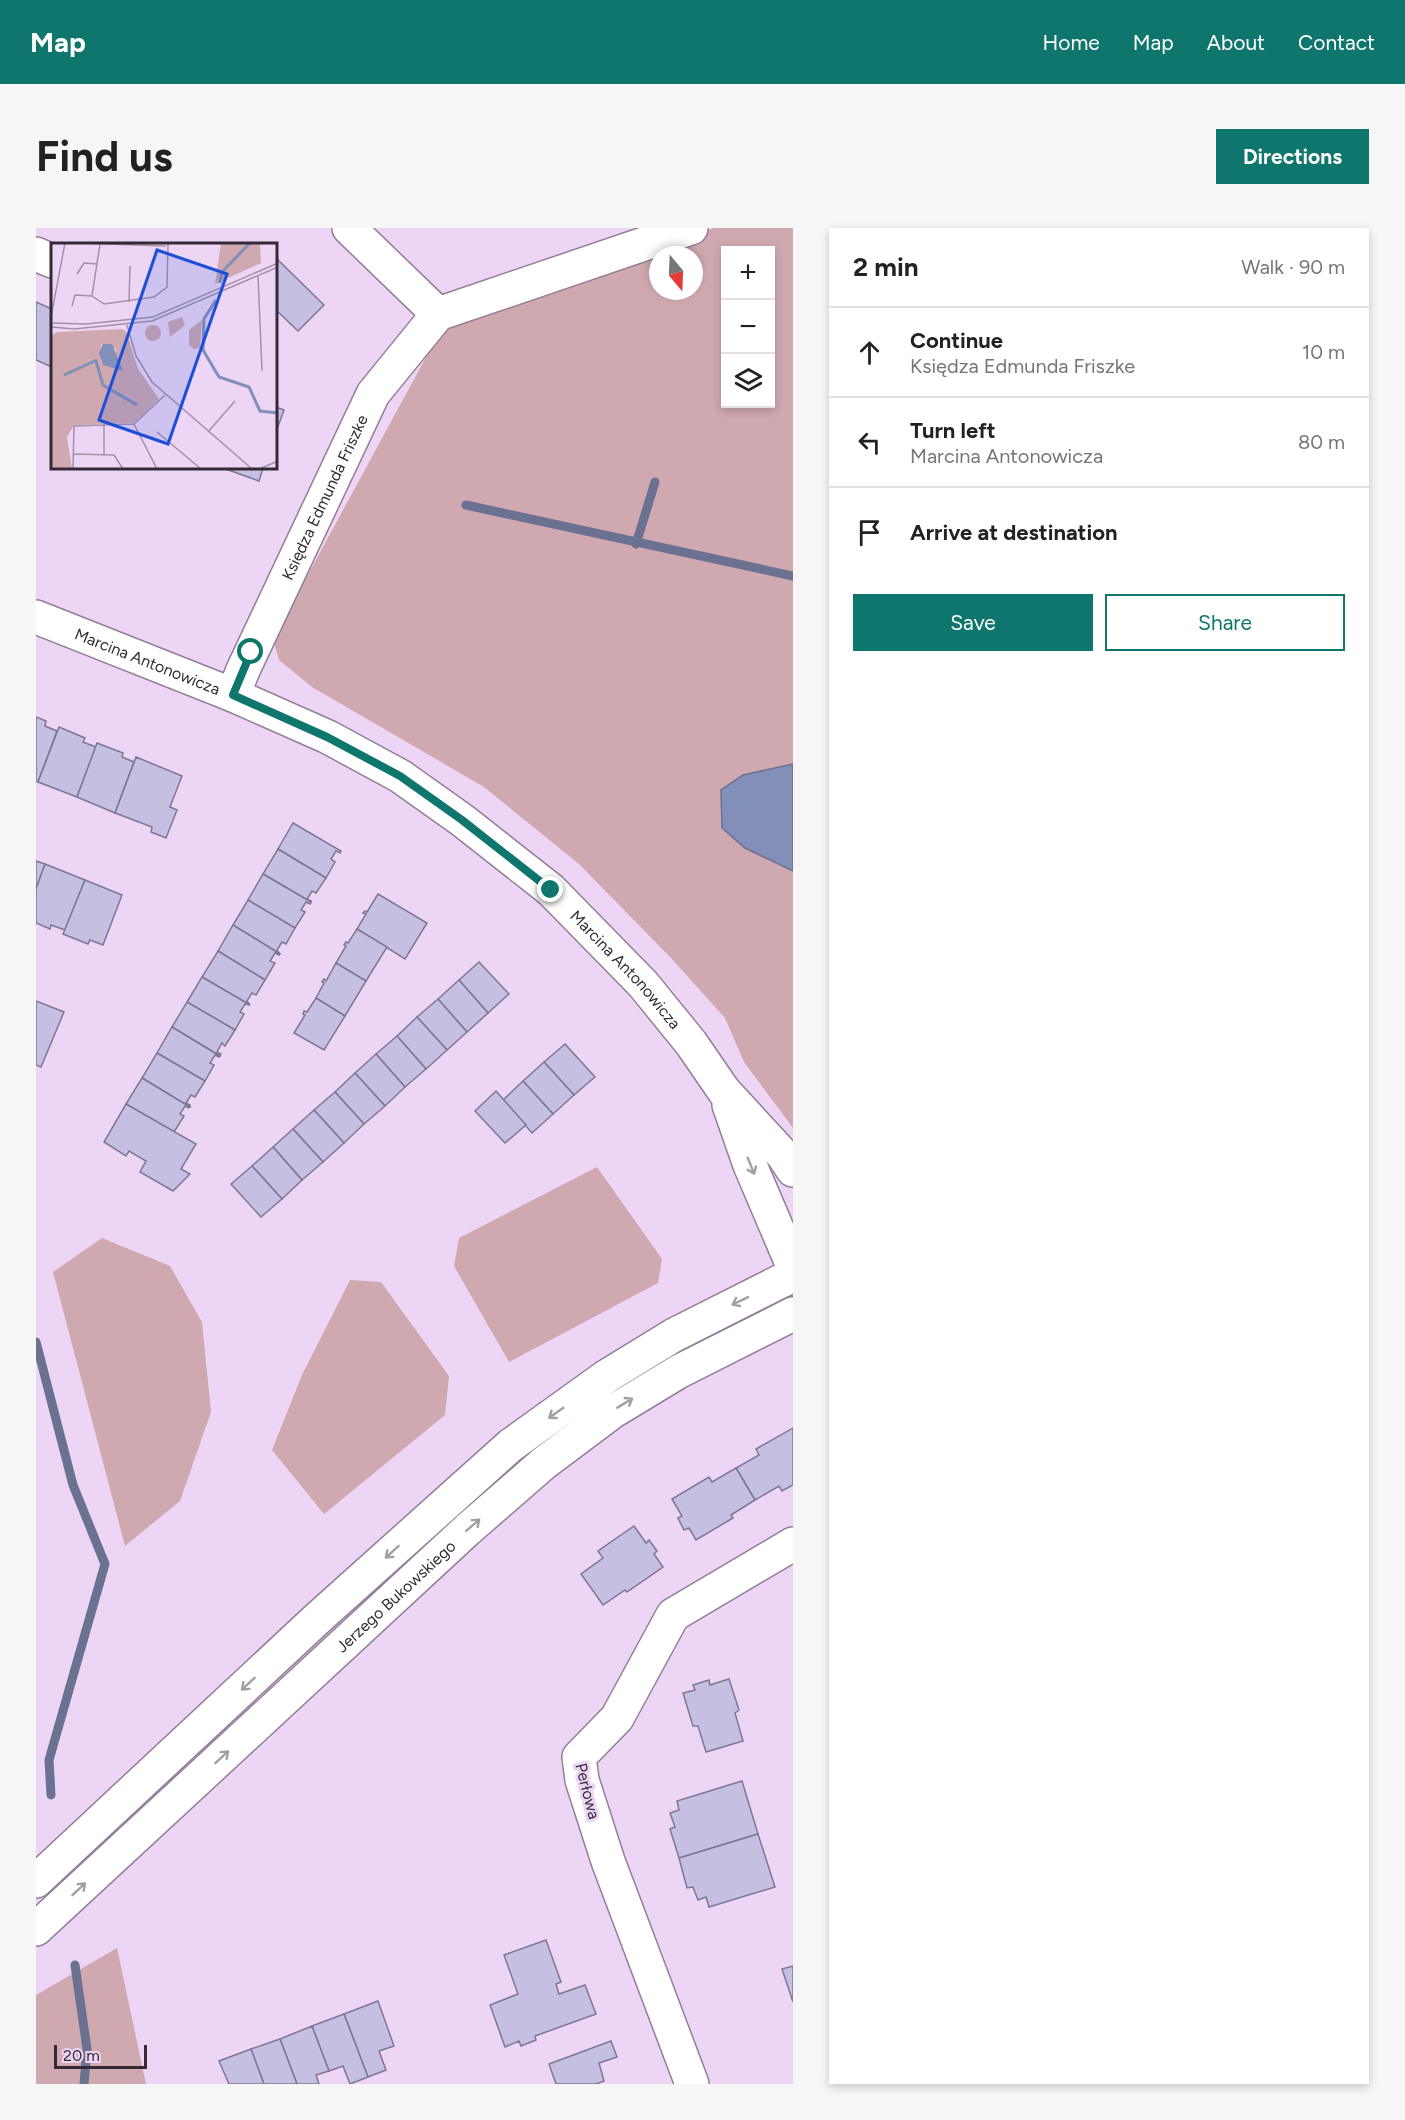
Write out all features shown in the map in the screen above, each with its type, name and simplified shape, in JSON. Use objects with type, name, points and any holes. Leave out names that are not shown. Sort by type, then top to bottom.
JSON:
[{"type":"street","points":[[349,228],[438,314],[691,228]]},
{"type":"street","points":[[36,254],[51,261]]},
{"type":"street","name":"Księdza Edmunda Friszke","points":[[233,695],[373,394],[438,314]]},
{"type":"street","name":"Marcina Antonowicza","points":[[36,617],[233,695],[327,737],[400,776],[462,820],[551,890],[643,984],[691,1042],[724,1092],[783,1155],[793,1170]]},
{"type":"street","name":"Marcina Antonowicza","points":[[724,1092],[750,1165],[793,1266]]},
{"type":"street","name":"Jerzego Bukowskiego","points":[[36,1881],[318,1618],[511,1445],[607,1377],[674,1335],[793,1275]]},
{"type":"street","name":"Jerzego Bukowskiego","points":[[36,1929],[458,1538],[544,1462],[612,1412],[678,1372],[793,1314]]},
{"type":"street","name":"Perłowa","points":[[692,2084],[608,1861],[582,1780],[579,1757],[617,1718],[672,1615],[793,1544]]},
{"type":"shaded area","points":[[714,228],[793,228],[793,764],[790,764],[745,848],[793,871],[793,1128],[744,1062],[725,1018],[671,958],[579,864],[484,787],[312,687],[279,660],[273,639],[444,324],[649,251],[649,300],[703,300],[703,246],[663,246]]},
{"type":"shaded area","points":[[597,1167],[662,1259],[658,1283],[509,1362],[454,1266],[459,1238]]},
{"type":"shaded area","points":[[102,1238],[170,1266],[202,1322],[211,1412],[180,1501],[125,1546],[53,1272]]},
{"type":"shaded area","points":[[350,1280],[381,1282],[449,1376],[445,1415],[324,1514],[272,1450],[302,1375]]},
{"type":"shaded area","points":[[117,1948],[146,2084],[36,2084],[36,1995]]},
{"type":"water","points":[[793,764],[793,871],[745,848],[722,828],[721,790],[743,775]]},
{"type":"building","points":[[278,260],[324,305],[298,331],[278,312]]},
{"type":"building","points":[[36,302],[51,309],[51,367],[36,360]]},
{"type":"building","points":[[278,408],[284,410],[278,426]]},
{"type":"building","points":[[229,470],[262,470],[259,481]]},
{"type":"building","points":[[36,717],[46,721],[45,726],[57,731],[38,782],[36,781]]},
{"type":"building","points":[[59,727],[85,738],[83,742],[96,747],[77,797],[38,782]]},
{"type":"building","points":[[97,743],[123,753],[122,757],[134,762],[115,813],[77,797]]},
{"type":"building","points":[[136,757],[182,776],[170,807],[177,810],[166,838],[151,832],[152,827],[115,813]]},
{"type":"building","points":[[293,823],[341,851],[340,853],[336,851],[331,859],[335,862],[326,878],[278,849]]},
{"type":"building","points":[[278,849],[326,878],[316,893],[312,891],[307,899],[311,902],[263,874]]},
{"type":"building","points":[[36,861],[45,864],[36,889]]},
{"type":"building","points":[[45,864],[85,880],[65,930],[51,925],[50,929],[36,923],[36,889]]},
{"type":"building","points":[[263,874],[311,902],[310,904],[306,902],[301,910],[305,912],[295,928],[248,900]]},
{"type":"building","points":[[85,880],[122,895],[103,945],[90,940],[88,944],[63,934]]},
{"type":"building","points":[[378,894],[427,923],[405,959],[357,929],[366,914],[363,913],[367,912]]},
{"type":"building","points":[[248,900],[295,928],[286,944],[282,942],[277,950],[280,954],[233,925]]},
{"type":"building","points":[[233,925],[280,954],[275,953],[270,961],[275,963],[265,980],[218,951]]},
{"type":"building","points":[[357,929],[387,947],[366,981],[336,963],[346,946],[344,945],[348,943]]},
{"type":"building","points":[[218,951],[265,980],[256,995],[252,993],[247,1001],[250,1005],[202,977]]},
{"type":"building","points":[[479,962],[509,994],[488,1013],[459,980]]},
{"type":"building","points":[[336,963],[366,981],[345,1016],[316,998],[324,983],[322,982],[324,979],[326,981]]},
{"type":"building","points":[[202,977],[250,1005],[245,1004],[240,1012],[244,1014],[235,1030],[187,1002]]},
{"type":"building","points":[[459,980],[488,1013],[467,1032],[438,999]]},
{"type":"building","points":[[316,998],[345,1016],[324,1050],[294,1033],[305,1015],[304,1011],[307,1012]]},
{"type":"building","points":[[438,999],[467,1032],[447,1050],[417,1017]]},
{"type":"building","points":[[36,1001],[64,1012],[41,1067],[36,1065]]},
{"type":"building","points":[[187,1002],[235,1030],[225,1046],[222,1043],[217,1052],[221,1054],[220,1056],[172,1027]]},
{"type":"building","points":[[417,1017],[447,1050],[426,1069],[397,1036]]},
{"type":"building","points":[[172,1027],[220,1056],[215,1055],[210,1063],[214,1065],[205,1081],[157,1053]]},
{"type":"building","points":[[397,1036],[426,1069],[405,1087],[376,1054]]},
{"type":"building","points":[[565,1044],[595,1077],[574,1095],[544,1062]]},
{"type":"building","points":[[157,1053],[205,1081],[195,1097],[191,1095],[186,1103],[190,1107],[142,1078]]},
{"type":"building","points":[[376,1054],[405,1087],[385,1106],[355,1073]]},
{"type":"building","points":[[544,1062],[574,1095],[553,1114],[523,1081]]},
{"type":"building","points":[[355,1073],[385,1106],[364,1124],[335,1092]]},
{"type":"building","points":[[142,1078],[190,1107],[185,1106],[180,1114],[184,1116],[174,1132],[126,1104]]},
{"type":"building","points":[[523,1081],[553,1114],[532,1133],[503,1100]]},
{"type":"building","points":[[496,1091],[526,1125],[505,1143],[475,1111]]},
{"type":"building","points":[[335,1092],[364,1124],[344,1143],[314,1110]]},
{"type":"building","points":[[126,1104],[196,1144],[181,1169],[190,1174],[173,1191],[140,1172],[146,1161],[129,1151],[126,1156],[104,1142]]},
{"type":"building","points":[[314,1110],[344,1143],[323,1162],[293,1129]]},
{"type":"building","points":[[293,1129],[323,1162],[302,1180],[273,1147]]},
{"type":"building","points":[[273,1147],[302,1180],[282,1199],[252,1166]]},
{"type":"building","points":[[252,1166],[282,1199],[261,1217],[231,1184]]},
{"type":"building","points":[[793,1428],[793,1485],[782,1491],[779,1486],[755,1500],[736,1468],[759,1455],[756,1449]]},
{"type":"building","points":[[736,1468],[755,1500],[731,1515],[733,1518],[696,1540],[689,1528],[684,1530],[678,1518],[682,1516],[672,1499],[709,1477],[712,1482]]},
{"type":"building","points":[[634,1526],[646,1543],[649,1540],[657,1551],[654,1554],[663,1567],[627,1592],[625,1590],[603,1605],[581,1574],[603,1558],[598,1551]]},
{"type":"building","points":[[729,1679],[739,1710],[735,1713],[743,1741],[706,1752],[698,1726],[693,1726],[683,1693],[695,1690],[693,1685],[709,1680],[710,1685]]},
{"type":"building","points":[[742,1781],[758,1834],[679,1858],[670,1829],[675,1827],[670,1813],[679,1810],[677,1801]]},
{"type":"building","points":[[758,1834],[775,1887],[709,1907],[706,1897],[698,1900],[693,1887],[687,1888],[679,1858]]},
{"type":"building","points":[[546,1940],[561,1982],[556,1984],[559,1994],[585,1985],[596,2014],[535,2036],[536,2040],[521,2046],[519,2041],[505,2047],[490,2005],[518,1994],[504,1955]]},
{"type":"building","points":[[793,1966],[793,2002],[782,1969]]},
{"type":"building","points":[[378,2001],[394,2046],[379,2051],[386,2070],[368,2077],[344,2014]]},
{"type":"building","points":[[344,2014],[368,2077],[350,2084],[343,2066],[329,2071],[312,2026]]},
{"type":"building","points":[[312,2026],[329,2071],[316,2075],[319,2084],[297,2084],[280,2039]]},
{"type":"building","points":[[280,2039],[297,2084],[264,2084],[251,2049]]},
{"type":"building","points":[[611,2041],[617,2057],[599,2063],[604,2081],[596,2084],[556,2084],[549,2064]]},
{"type":"building","points":[[251,2049],[264,2084],[229,2084],[219,2061]]},
{"type":"waterway","points":[[636,544],[655,482]]},
{"type":"waterway","points":[[466,505],[793,576]]},
{"type":"waterway","points":[[36,1342],[73,1485],[105,1564],[49,1760],[51,1795]]},
{"type":"waterway","points":[[75,1965],[87,2049],[84,2084]]},
{"type":"route","points":[[251,652],[233,695],[327,737],[400,776],[462,820],[551,890]]}]
